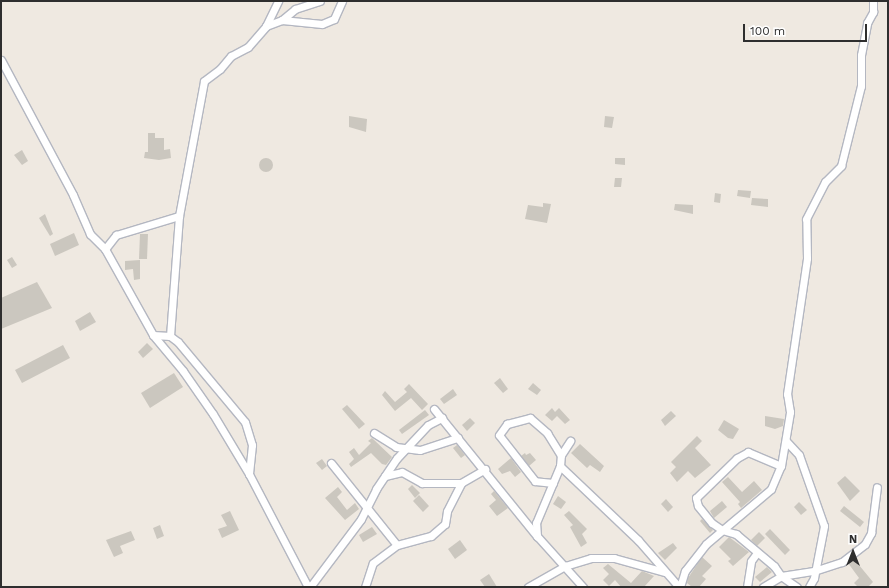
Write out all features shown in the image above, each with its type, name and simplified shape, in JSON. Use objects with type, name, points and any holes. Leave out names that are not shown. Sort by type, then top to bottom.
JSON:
[{"type":"street","points":[[170,336],[180,216],[204,80],[220,69],[231,56],[248,47],[266,26],[278,1]]},
{"type":"street","points":[[266,26],[282,20],[295,9],[320,1]]},
{"type":"street","points":[[282,20],[322,24],[334,19],[342,1]]},
{"type":"street","points":[[560,466],[638,540],[664,572],[680,587],[685,571],[702,549],[722,530],[771,489],[781,466],[790,412],[787,394],[807,258],[806,219],[825,182],[841,166],[861,86],[861,55],[867,23],[873,12],[873,1]]},
{"type":"street","points":[[1,60],[73,195],[90,234],[105,249],[153,336],[183,372],[213,414],[249,474],[309,587],[361,519],[366,507],[385,476],[405,449],[428,426],[442,418]]},
{"type":"street","points":[[105,249],[116,235],[180,216]]},
{"type":"street","points":[[153,336],[170,336],[178,342],[246,422],[252,445],[249,474]]},
{"type":"street","points":[[428,426],[434,409],[485,469],[537,536],[583,587]]},
{"type":"street","points":[[553,483],[535,481],[499,435],[507,424],[530,418],[547,433],[561,455]]},
{"type":"street","points":[[374,433],[396,447],[420,450],[458,438]]},
{"type":"street","points":[[537,536],[536,523],[560,466],[561,455],[570,441]]},
{"type":"street","points":[[786,441],[799,455],[824,526],[809,587]]},
{"type":"street","points":[[781,466],[748,452],[737,458],[696,498],[698,506],[722,530],[736,534],[756,554],[774,566],[781,576],[797,587]]},
{"type":"street","points":[[331,463],[397,545]]},
{"type":"street","points":[[385,476],[402,472],[422,483],[461,483],[485,469]]},
{"type":"street","points":[[365,587],[373,563],[397,545],[431,536],[445,524],[447,511],[461,483]]},
{"type":"street","points":[[763,587],[781,576],[814,571],[842,562],[865,544],[871,533],[877,487]]},
{"type":"street","points":[[747,587],[750,561],[756,554]]},
{"type":"street","points":[[528,587],[565,566],[591,558],[614,558],[664,572]]},
{"type":"building","points":[[349,116],[367,119],[366,132],[349,127]]},
{"type":"building","points":[[605,116],[614,117],[612,128],[604,127]]},
{"type":"building","points":[[148,133],[155,133],[155,138],[164,138],[164,150],[170,149],[171,158],[159,160],[144,158],[145,152],[148,152]]},
{"type":"building","points":[[22,150],[28,161],[22,165],[14,155]]},
{"type":"building","points":[[266,158],[271,160],[273,165],[271,170],[266,172],[261,170],[259,165],[261,160]]},
{"type":"building","points":[[615,158],[625,158],[625,165],[615,164]]},
{"type":"building","points":[[615,178],[622,178],[621,187],[614,187]]},
{"type":"building","points":[[738,190],[751,191],[750,198],[737,196]]},
{"type":"building","points":[[715,193],[721,194],[720,203],[714,202]]},
{"type":"building","points":[[752,198],[768,199],[768,207],[751,205]]},
{"type":"building","points":[[543,203],[551,204],[547,223],[525,219],[528,205],[543,207]]},
{"type":"building","points":[[675,204],[693,205],[693,214],[674,210]]},
{"type":"building","points":[[45,214],[53,234],[50,236],[39,218]]},
{"type":"building","points":[[74,233],[79,245],[55,256],[50,244]]},
{"type":"building","points":[[140,234],[148,234],[147,259],[139,259]]},
{"type":"building","points":[[12,257],[17,265],[12,268],[7,260]]},
{"type":"building","points":[[140,260],[140,279],[134,280],[133,269],[125,270],[125,261]]},
{"type":"building","points":[[37,282],[52,308],[1,329],[1,298]]},
{"type":"building","points":[[90,312],[96,322],[80,331],[75,321]]},
{"type":"building","points":[[147,343],[153,349],[143,358],[138,352]]},
{"type":"building","points":[[63,345],[70,358],[22,383],[15,370]]},
{"type":"building","points":[[174,373],[183,387],[150,408],[141,393]]},
{"type":"building","points":[[500,378],[508,389],[503,393],[494,383]]},
{"type":"building","points":[[533,383],[541,390],[537,395],[528,389]]},
{"type":"building","points":[[409,384],[428,404],[422,410],[411,398],[395,411],[382,395],[385,391],[395,402],[407,392],[404,389]]},
{"type":"building","points":[[453,389],[457,395],[444,404],[440,399]]},
{"type":"building","points":[[347,405],[365,424],[359,429],[342,409]]},
{"type":"building","points":[[552,408],[555,412],[559,408],[570,420],[565,424],[557,416],[552,421],[545,415]]},
{"type":"building","points":[[425,410],[429,415],[402,434],[399,430]]},
{"type":"building","points":[[671,411],[676,416],[665,426],[661,420]]},
{"type":"building","points":[[765,416],[784,419],[783,426],[775,429],[765,426]]},
{"type":"building","points":[[470,418],[475,423],[467,431],[462,425]]},
{"type":"building","points":[[724,420],[739,429],[733,439],[728,438],[718,430]]},
{"type":"building","points":[[697,436],[702,441],[695,448],[711,465],[695,478],[688,471],[677,482],[670,473],[676,467],[671,462]]},
{"type":"building","points":[[372,438],[392,457],[386,465],[382,464],[371,453],[351,467],[349,464],[354,459],[349,452],[354,448],[359,455],[371,443],[368,441]]},
{"type":"building","points":[[580,444],[604,466],[600,472],[590,465],[587,468],[571,453]]},
{"type":"building","points":[[457,445],[465,455],[461,458],[453,448]]},
{"type":"building","points":[[525,453],[526,455],[530,453],[536,460],[529,466],[521,456]]},
{"type":"building","points":[[511,458],[521,472],[515,477],[510,471],[502,474],[498,469]]},
{"type":"building","points":[[322,459],[327,466],[322,470],[316,463]]},
{"type":"building","points":[[845,476],[860,491],[850,501],[837,483]]},
{"type":"building","points":[[728,477],[742,492],[754,481],[762,490],[741,508],[738,504],[740,502],[722,482]]},
{"type":"building","points":[[412,485],[420,493],[415,498],[408,489]]},
{"type":"building","points":[[338,487],[342,492],[337,497],[347,510],[355,503],[359,509],[345,520],[325,498]]},
{"type":"building","points":[[494,491],[508,508],[497,516],[489,506],[496,500],[491,494]]},
{"type":"building","points":[[419,495],[429,506],[423,512],[413,501]]},
{"type":"building","points":[[558,496],[566,502],[561,509],[553,504]]},
{"type":"building","points":[[666,499],[673,507],[668,512],[661,504]]},
{"type":"building","points":[[722,501],[727,507],[714,518],[710,511]]},
{"type":"building","points":[[799,502],[807,510],[801,515],[794,507]]},
{"type":"building","points":[[844,506],[864,522],[860,527],[840,511]]},
{"type":"building","points":[[230,511],[239,530],[222,538],[218,529],[227,526],[221,515]]},
{"type":"building","points":[[569,511],[587,529],[582,534],[587,543],[581,547],[570,527],[573,525],[564,515]]},
{"type":"building","points":[[702,519],[713,530],[710,533],[700,521]]},
{"type":"building","points":[[160,525],[164,536],[157,539],[153,528]]},
{"type":"building","points":[[372,527],[377,534],[363,542],[359,535]]},
{"type":"building","points":[[770,529],[790,550],[785,555],[765,534]]},
{"type":"building","points":[[131,531],[135,540],[120,546],[123,553],[114,557],[106,540]]},
{"type":"building","points":[[759,532],[765,538],[757,546],[751,540]]},
{"type":"building","points":[[729,537],[749,552],[733,566],[728,561],[731,559],[719,547]]},
{"type":"building","points":[[460,540],[467,550],[455,559],[448,549]]},
{"type":"building","points":[[673,543],[677,548],[665,560],[658,553]]},
{"type":"building","points":[[702,557],[712,566],[702,576],[706,579],[699,587],[692,587],[687,583],[688,578]]},
{"type":"building","points":[[854,559],[873,582],[868,587],[858,587],[854,583],[859,578],[848,563]]},
{"type":"building","points":[[608,564],[631,583],[642,571],[654,576],[644,587],[621,587],[615,580],[609,586],[603,580],[609,574],[603,568]]},
{"type":"building","points":[[767,567],[772,572],[760,582],[755,577]]},
{"type":"building","points":[[489,574],[497,587],[485,587],[480,580]]}]
